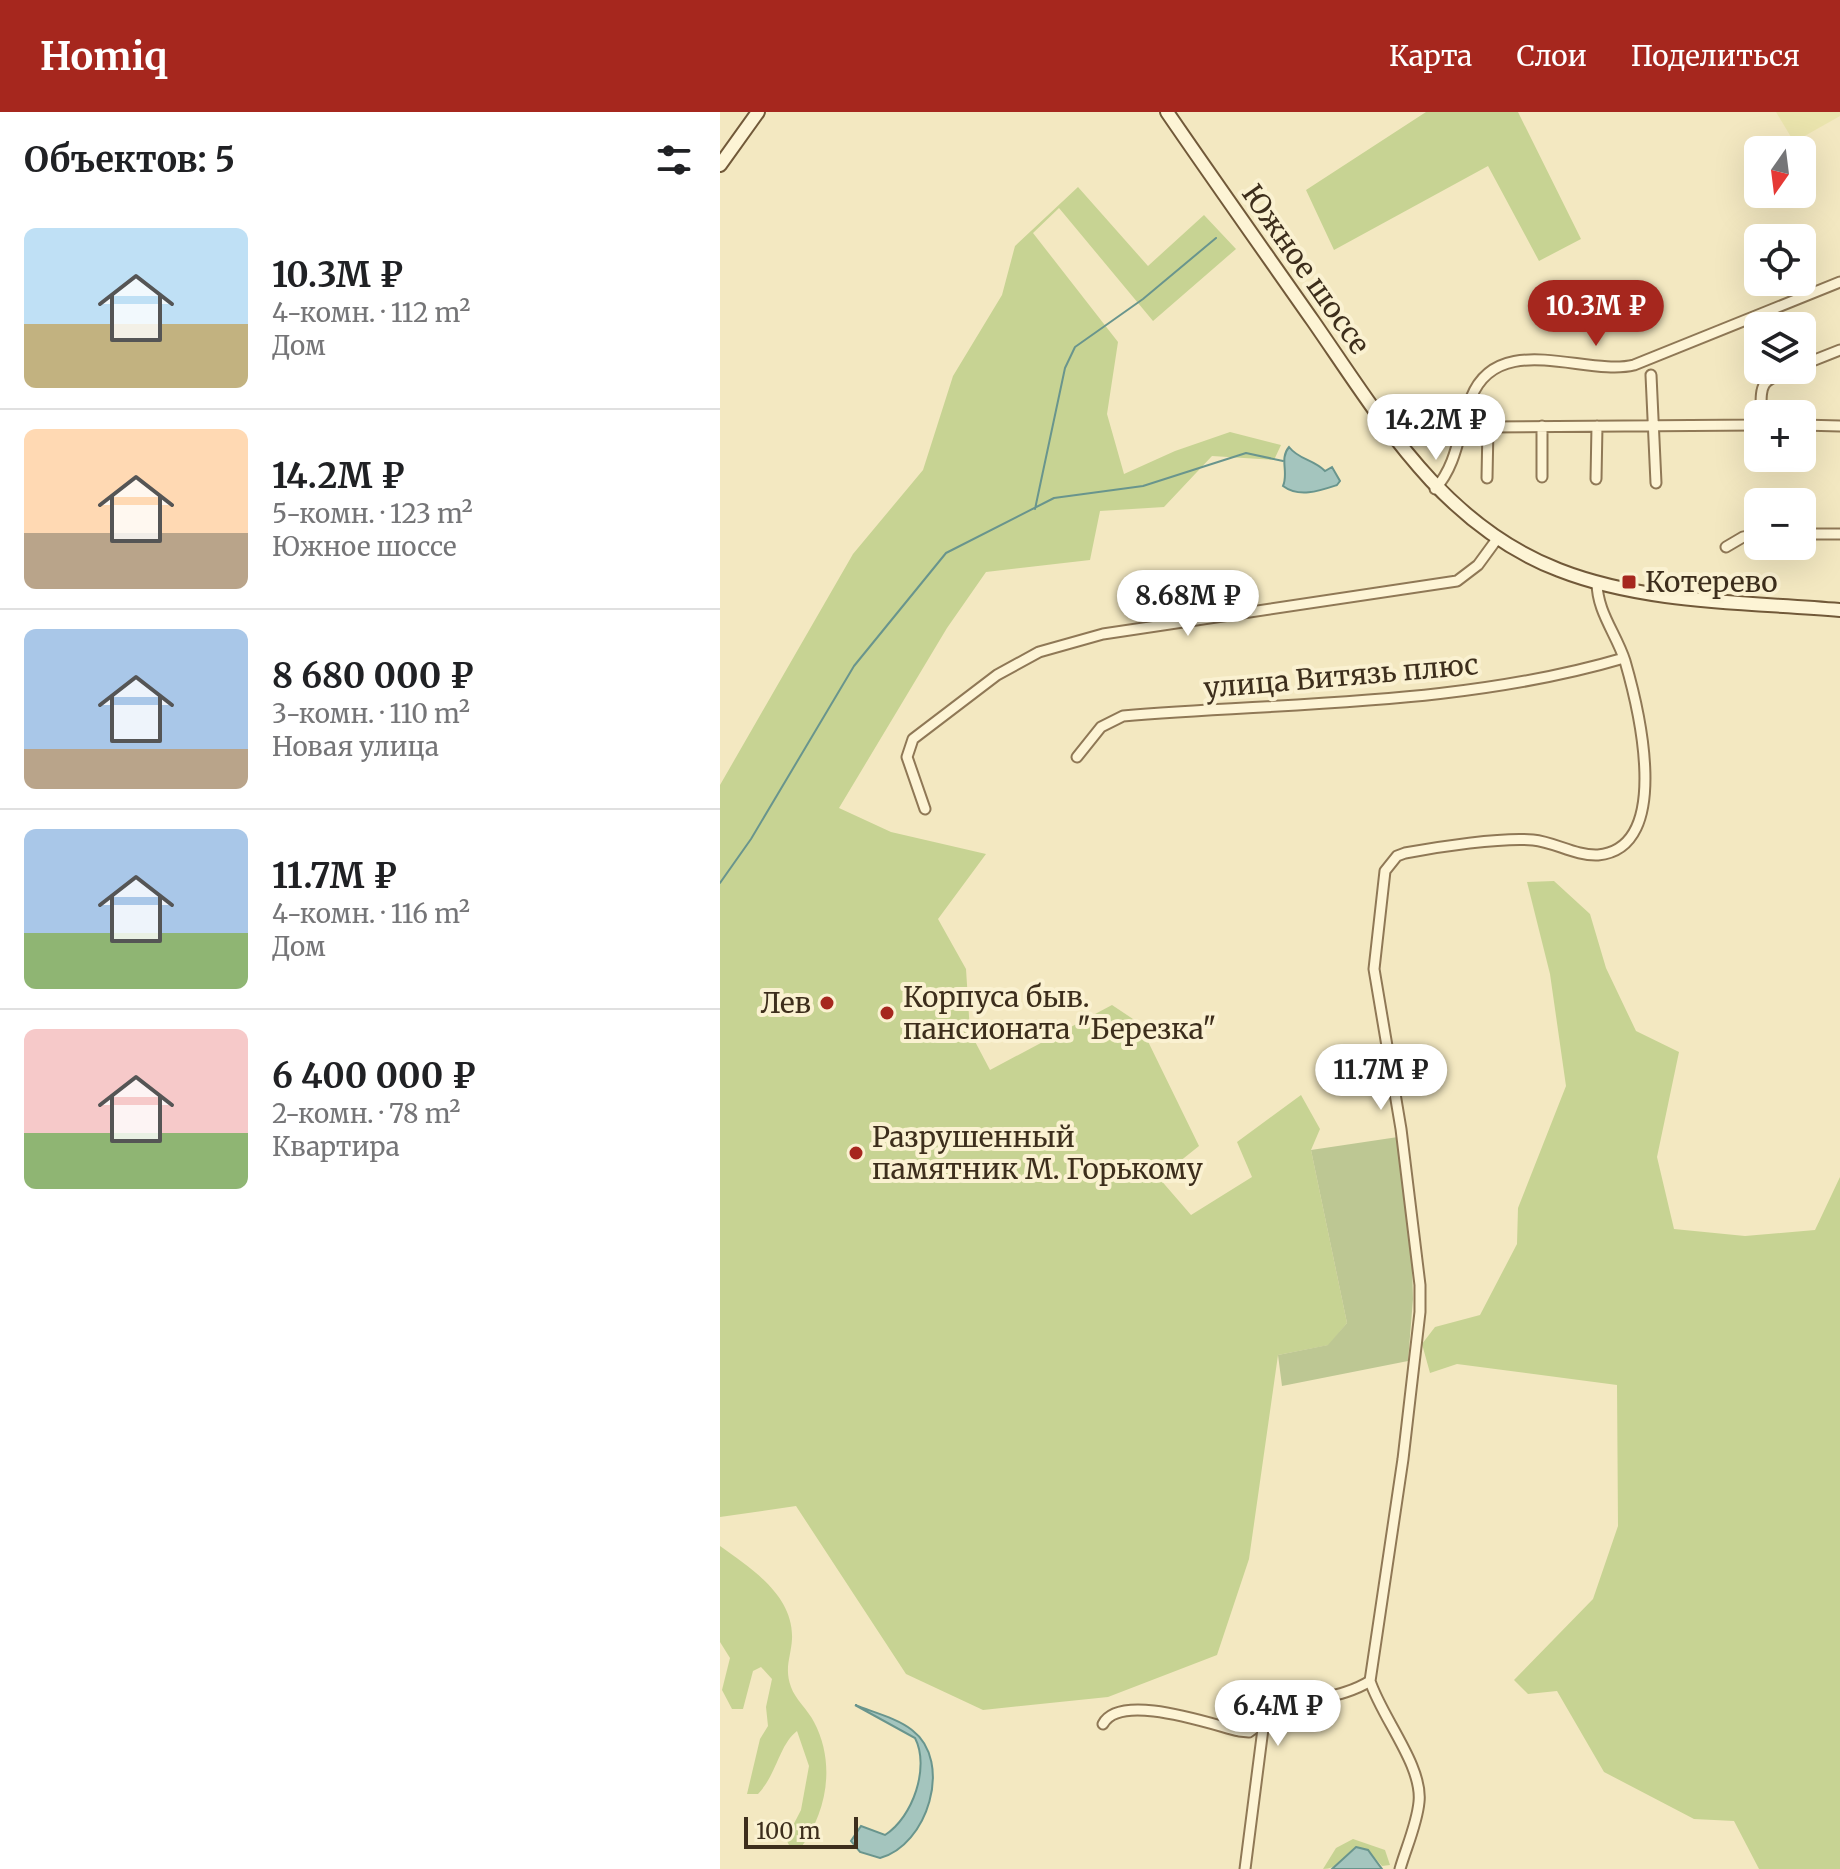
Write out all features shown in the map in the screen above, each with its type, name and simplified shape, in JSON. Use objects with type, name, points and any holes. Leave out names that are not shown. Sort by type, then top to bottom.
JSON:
[{"type":"main road","points":[[720,165],[758,112]]},
{"type":"main road","name":"Южное шоссе","points":[[1167,112],[1391,432],[1435,489],[1497,539],[1544,564],[1597,582],[1670,595],[1840,610]]},
{"type":"street","points":[[1435,489],[1448,475],[1474,391],[1502,367],[1515,362],[1551,359],[1611,368],[1634,365],[1840,282]]},
{"type":"street","points":[[1816,359],[1840,350]]},
{"type":"street","points":[[1651,375],[1656,483]]},
{"type":"street","points":[[1487,478],[1488,427],[1744,425]]},
{"type":"street","points":[[1816,425],[1840,426]]},
{"type":"street","points":[[1542,426],[1542,477]]},
{"type":"street","points":[[1596,479],[1597,426]]},
{"type":"street","points":[[1816,534],[1840,534]]},
{"type":"street","points":[[1726,547],[1744,537]]},
{"type":"street","points":[[925,809],[907,757],[913,739],[997,675],[1039,652],[1103,634],[1457,581],[1478,565],[1497,539]]},
{"type":"street","points":[[1400,1869],[1419,1805],[1418,1780],[1378,1705],[1370,1681],[1403,1459],[1420,1312],[1420,1285],[1401,1129],[1374,969],[1385,871],[1397,856],[1426,849],[1533,840],[1588,855],[1616,850],[1629,838],[1644,808],[1642,738],[1624,658],[1599,607],[1597,582]]},
{"type":"street","name":"улица Витязь плюс","points":[[1077,757],[1101,727],[1123,716],[1371,701],[1545,678],[1624,658]]},
{"type":"street","points":[[1103,1724],[1112,1714],[1143,1708],[1249,1732],[1285,1708],[1342,1696],[1370,1681]]},
{"type":"street","points":[[1245,1869],[1264,1721]]},
{"type":"shaded area","points":[[1776,112],[1840,112],[1840,116],[1805,136],[1790,136]]},
{"type":"green space","points":[[1426,112],[1518,112],[1581,239],[1539,261],[1488,166],[1334,250],[1306,190]]},
{"type":"green space","points":[[1078,187],[1148,266],[1204,215],[1236,249],[1153,321],[1059,208],[1033,233],[1118,342],[1107,414],[1124,474],[1175,451],[1230,432],[1281,445],[1274,460],[1212,456],[1164,507],[1100,511],[1090,560],[986,572],[947,628],[839,808],[891,832],[986,854],[938,919],[966,969],[970,1032],[990,1070],[1112,1005],[1139,1023],[1199,1146],[1159,1178],[1191,1215],[1252,1177],[1237,1142],[1301,1095],[1320,1129],[1311,1150],[1347,1323],[1329,1345],[1278,1355],[1249,1559],[1217,1655],[1108,1697],[983,1710],[906,1674],[796,1506],[720,1517],[720,785],[853,554],[923,470],[953,376],[1002,295],[1015,246]]},
{"type":"green space","points":[[1554,881],[1590,914],[1606,968],[1636,1031],[1679,1052],[1657,1157],[1674,1229],[1745,1236],[1815,1230],[1840,1177],[1840,1869],[1759,1869],[1734,1821],[1694,1819],[1604,1772],[1557,1691],[1528,1694],[1514,1680],[1593,1599],[1618,1526],[1617,1385],[1457,1364],[1430,1373],[1422,1344],[1435,1327],[1480,1315],[1517,1244],[1518,1208],[1566,1086],[1550,974],[1527,882]]},
{"type":"green space","points":[[1398,1137],[1412,1261],[1413,1299],[1408,1361],[1282,1386],[1278,1355],[1328,1345],[1347,1323],[1311,1150]]},
{"type":"green space","points":[[720,1546],[768,1585],[786,1609],[791,1624],[789,1680],[821,1738],[826,1771],[817,1819],[800,1849],[791,1849],[786,1839],[801,1810],[809,1766],[797,1731],[786,1744],[770,1778],[758,1794],[747,1794],[760,1739],[768,1726],[766,1707],[772,1679],[761,1667],[753,1671],[743,1709],[732,1709],[722,1690],[730,1658],[720,1642]]},
{"type":"green space","points":[[1353,1839],[1385,1850],[1390,1865],[1382,1866],[1368,1850],[1323,1869],[1336,1848]]},
{"type":"water","points":[[1289,447],[1325,471],[1332,467],[1340,481],[1337,485],[1309,492],[1296,492],[1283,486],[1285,456]]},
{"type":"water","points":[[855,1705],[912,1730],[925,1744],[931,1762],[933,1781],[922,1821],[897,1850],[880,1858],[860,1852],[851,1841],[861,1826],[885,1835],[904,1816],[916,1791],[921,1763],[919,1750],[915,1738]]},
{"type":"water","points":[[1356,1847],[1368,1850],[1382,1869],[1332,1869]]},
{"type":"waterway","points":[[1035,509],[1065,368],[1075,347],[1143,299],[1216,238]]},
{"type":"waterway","points":[[720,883],[751,839],[854,666],[946,553],[1054,498],[1143,486],[1246,453],[1283,461]]},
{"type":"place","name":"Котерево","points":[[1629,582]]},
{"type":"place","name":"Лев","points":[[827,1003]]},
{"type":"place","name":"Корпуса быв. пансионата \"Березка\"","points":[[887,1013]]},
{"type":"place","name":"Разрушенный памятник М. Горькому","points":[[856,1153]]}]
